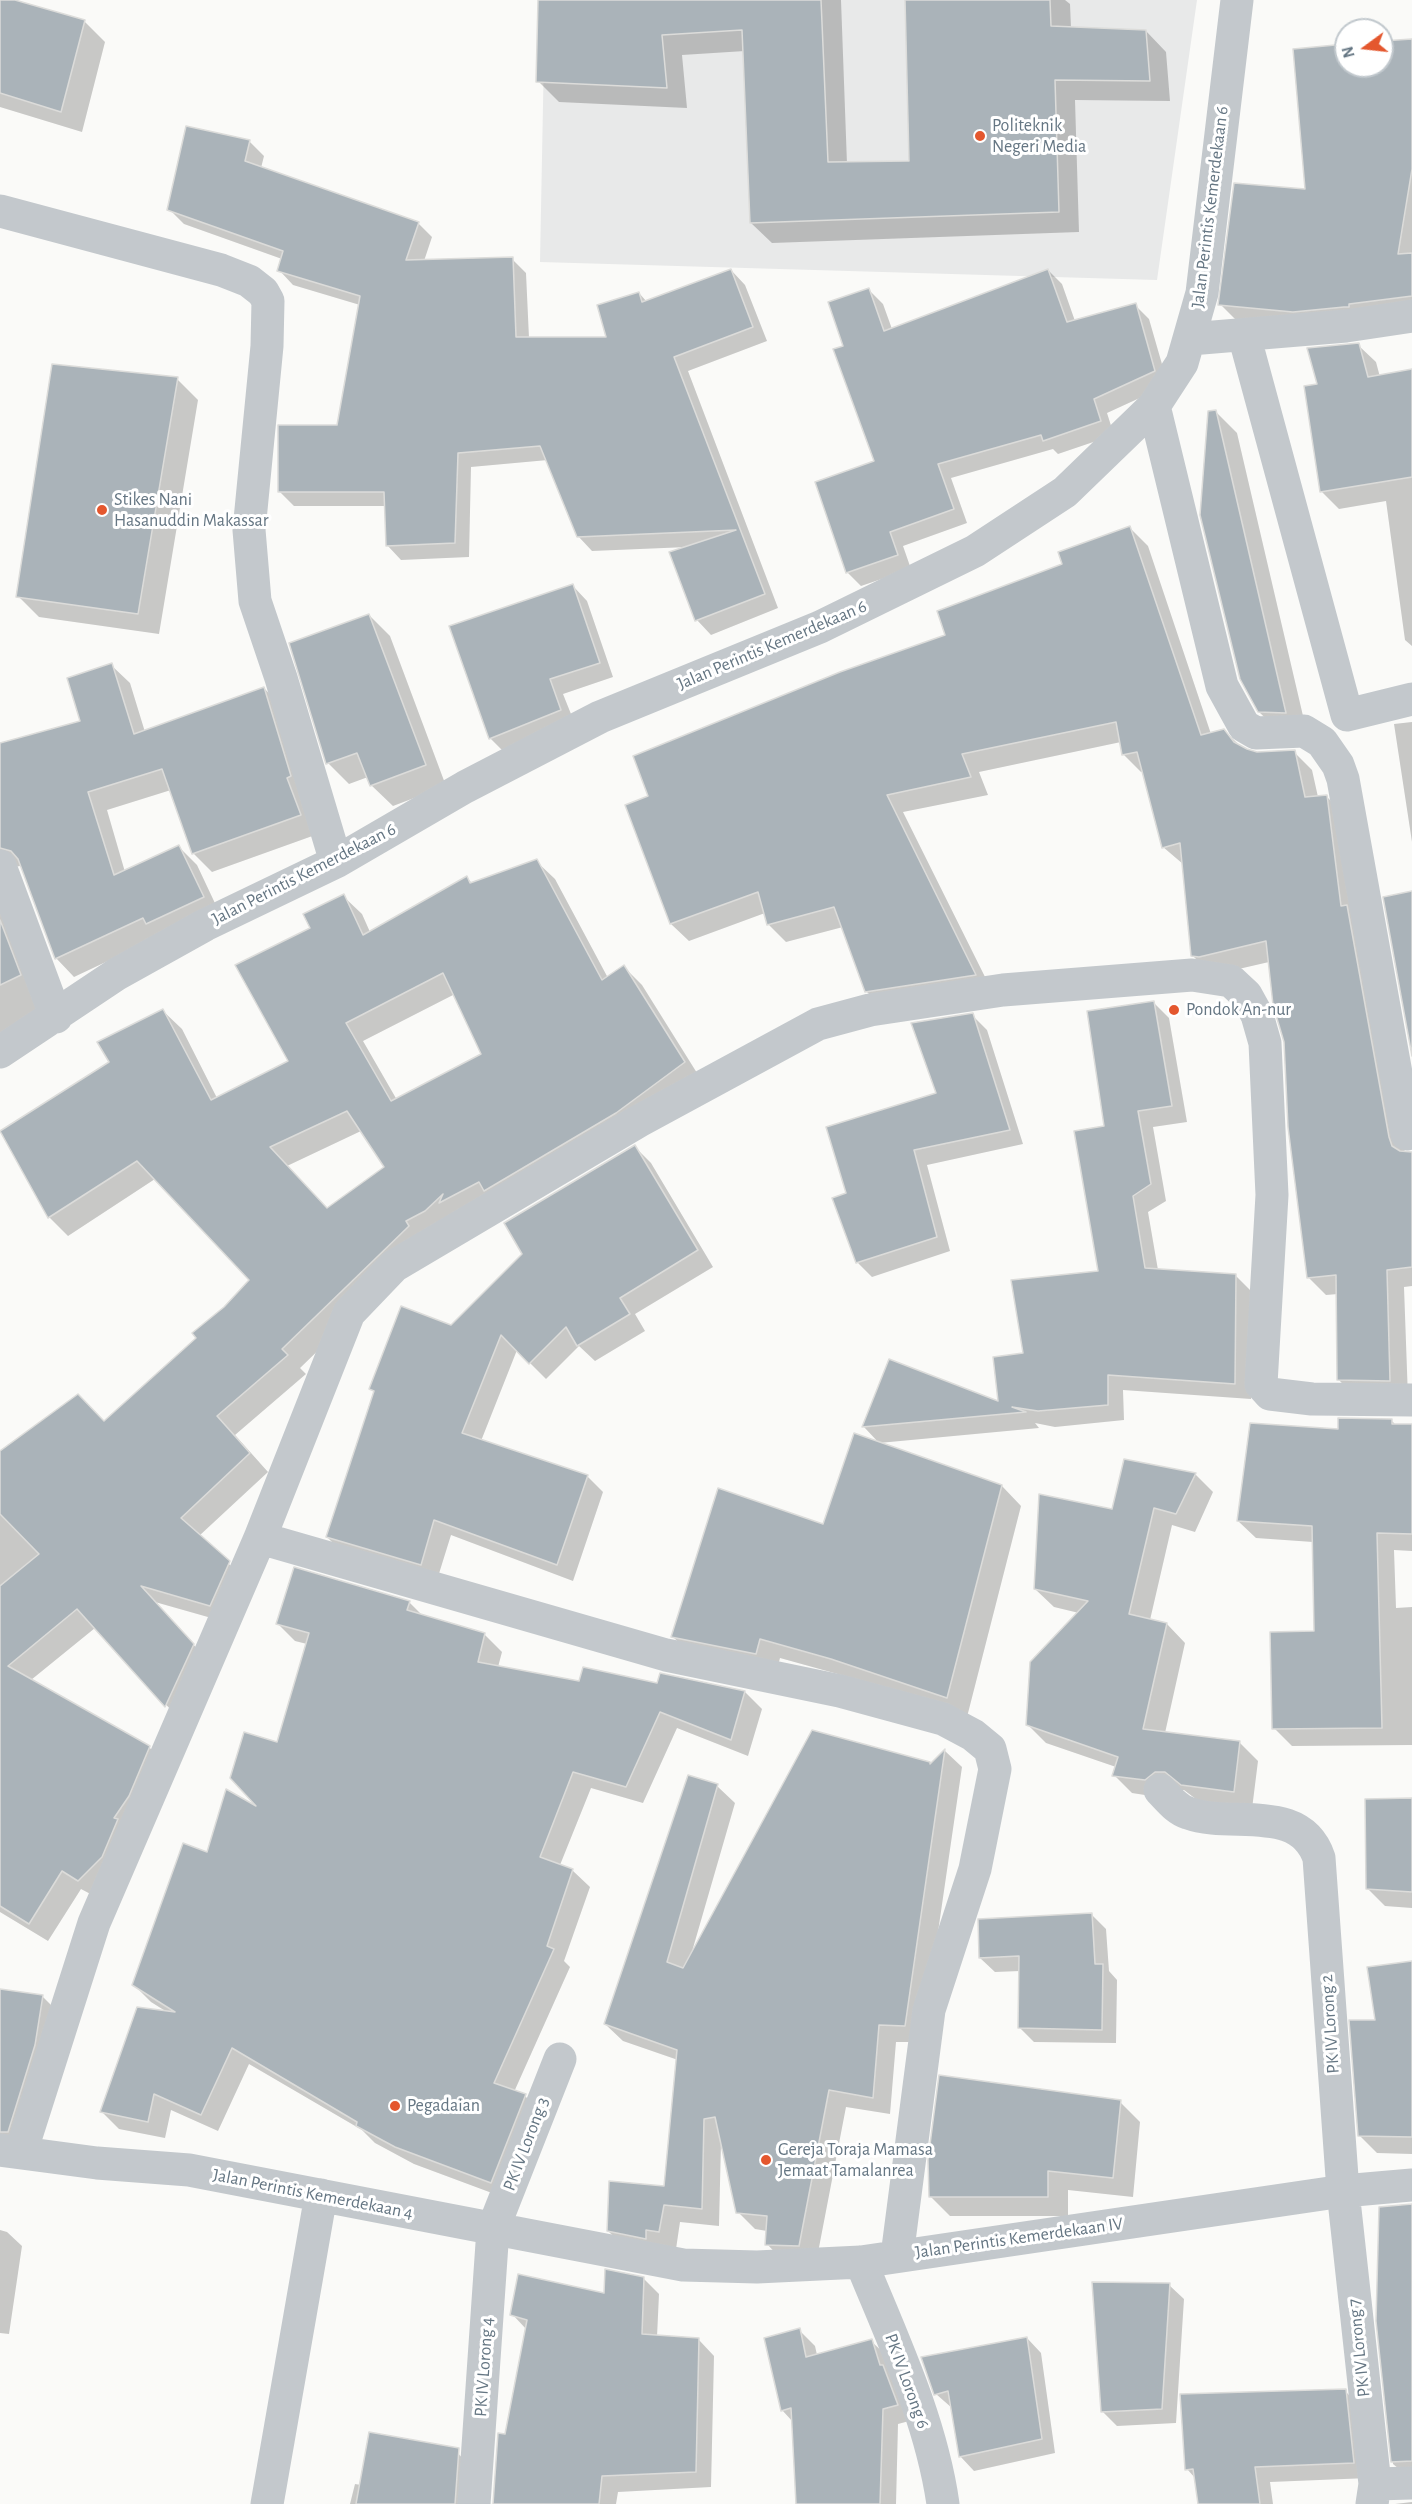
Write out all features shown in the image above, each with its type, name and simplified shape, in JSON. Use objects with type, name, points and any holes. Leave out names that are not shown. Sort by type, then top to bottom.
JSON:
[{"type":"street","name":"Jalan Perintis Kemerdekaan 6","points":[[0,1052],[56,1017],[117,974],[205,925],[336,862],[465,787],[600,717],[820,627],[975,551],[1065,492],[1154,406],[1182,363],[1202,293],[1237,0]]},
{"type":"street","points":[[0,211],[221,270],[249,281],[263,292],[267,301],[267,346],[249,530],[255,601],[281,678],[336,862]]},
{"type":"street","points":[[1190,339],[1412,316]]},
{"type":"street","points":[[1244,335],[1347,715],[1412,699]]},
{"type":"street","points":[[1154,406],[1222,686],[1236,715],[1244,726],[1256,733],[1304,731],[1322,742],[1338,765],[1343,779],[1407,1134]]},
{"type":"street","points":[[0,866],[56,1017]]},
{"type":"street","points":[[11,2151],[94,1923],[260,1538],[349,1313],[394,1266],[639,1121],[818,1024],[870,1010],[1004,990],[1192,975],[1231,981],[1246,995],[1257,1015],[1265,1043],[1272,1195],[1261,1384],[1270,1394],[1312,1400],[1412,1400]]},
{"type":"street","points":[[260,1538],[666,1655],[840,1691],[943,1719],[973,1735],[990,1749],[995,1769],[975,1869],[929,2010],[897,2256]]},
{"type":"street","name":"PK IV Lorong 2","points":[[1160,1790],[1178,1808],[1194,1815],[1276,1822],[1300,1830],[1310,1838],[1319,1858],[1343,2191]]},
{"type":"street","name":"PK IV Lorong 3","points":[[493,2229],[560,2059]]},
{"type":"street","name":"Jalan Perintis Kemerdekaan 4","points":[[11,2151],[97,2163],[189,2170],[625,2253]]},
{"type":"street","name":"Jalan Perintis Kemerdekaan IV","points":[[625,2253],[693,2265],[757,2267],[861,2262],[1343,2191],[1412,2185]]},
{"type":"street","name":"PK IV Lorong 7","points":[[1343,2191],[1373,2494]]},
{"type":"street","points":[[267,2504],[321,2195]]},
{"type":"street","name":"PK IV Lorong 4","points":[[474,2504],[493,2229]]},
{"type":"street","name":"PK IV Lorong 6","points":[[861,2262],[923,2422],[943,2504]]},
{"type":"street","points":[[1373,2494],[1412,2483]]},
{"type":"shaded area","points":[[545,0],[1197,0],[1157,280],[540,262]]},
{"type":"building","points":[[0,0],[15,0],[85,20],[61,112],[0,93]]},
{"type":"building","points":[[538,0],[821,0],[828,162],[909,161],[905,0],[1050,0],[1051,26],[1146,30],[1150,81],[1055,80],[1059,212],[750,223],[742,30],[662,35],[667,88],[536,82]]},
{"type":"building","points":[[1412,39],[1412,169],[1398,254],[1412,253],[1412,296],[1349,304],[1349,307],[1293,312],[1218,305],[1234,183],[1305,189],[1293,49],[1334,45],[1334,78],[1394,78],[1394,40]]},
{"type":"building","points":[[186,126],[250,140],[245,161],[419,222],[406,260],[513,257],[516,337],[606,337],[597,305],[639,292],[642,302],[731,269],[753,327],[674,357],[765,594],[695,621],[669,552],[736,530],[577,537],[540,446],[458,453],[455,543],[386,546],[384,492],[278,492],[278,425],[337,425],[360,296],[277,271],[283,251],[167,210]]},
{"type":"building","points":[[1048,269],[1067,322],[1136,303],[1155,371],[1094,399],[1101,421],[1043,441],[1041,435],[938,464],[954,509],[890,532],[898,555],[846,573],[815,482],[874,461],[833,349],[843,346],[828,302],[869,288],[884,331]]},
{"type":"building","points":[[1359,343],[1368,377],[1412,369],[1412,477],[1320,492],[1304,386],[1317,384],[1307,348]]},
{"type":"building","points":[[52,364],[178,377],[138,614],[16,597]]},
{"type":"building","points":[[1216,410],[1286,713],[1258,712],[1240,679],[1200,515],[1208,411]]},
{"type":"building","points":[[1130,526],[1201,735],[1224,729],[1234,742],[1257,752],[1295,750],[1305,797],[1327,795],[1341,906],[1347,905],[1389,1137],[1392,1146],[1400,1151],[1412,1152],[1412,1267],[1387,1270],[1390,1381],[1337,1380],[1336,1275],[1307,1278],[1288,1127],[1284,1042],[1273,1005],[1266,941],[1199,957],[1191,956],[1180,843],[1162,848],[1137,752],[1122,755],[1116,722],[962,754],[971,777],[887,795],[976,975],[865,992],[834,907],[767,925],[758,892],[670,924],[625,805],[648,796],[633,756],[840,672],[945,635],[937,611],[1062,564],[1058,552]]},
{"type":"building","points":[[573,584],[600,663],[550,679],[561,710],[489,739],[449,626]]},
{"type":"building","points":[[369,614],[426,765],[370,786],[357,753],[326,764],[289,643]]},
{"type":"building","points":[[112,663],[134,734],[264,687],[291,776],[287,778],[301,815],[192,854],[162,769],[88,792],[114,875],[179,845],[204,897],[146,924],[143,918],[55,959],[18,859],[11,851],[0,848],[0,743],[80,721],[67,678]]},
{"type":"building","points":[[537,859],[602,980],[624,965],[685,1062],[616,1113],[484,1191],[479,1182],[439,1203],[443,1194],[425,1211],[406,1221],[409,1226],[282,1349],[288,1355],[217,1416],[250,1453],[181,1518],[230,1561],[210,1606],[141,1586],[194,1644],[165,1707],[77,1609],[8,1666],[150,1746],[129,1796],[114,1818],[118,1819],[102,1857],[78,1881],[62,1871],[29,1924],[0,1906],[0,1586],[39,1554],[0,1514],[0,1451],[78,1394],[104,1421],[196,1338],[192,1333],[224,1307],[249,1280],[137,1161],[48,1218],[0,1131],[109,1062],[97,1042],[163,1009],[211,1100],[288,1061],[235,965],[310,928],[303,914],[344,894],[363,935],[467,876],[470,883]],"holes":[[[443,973],[481,1054],[391,1101],[346,1023]],[[347,1111],[384,1167],[327,1208],[270,1147]]]},
{"type":"building","points":[[1412,891],[1412,1056],[1383,897]]},
{"type":"building","points":[[0,920],[21,975],[0,985]]},
{"type":"building","points":[[1154,1001],[1172,1106],[1138,1111],[1151,1184],[1133,1196],[1145,1268],[1236,1274],[1235,1384],[1108,1375],[1108,1405],[1038,1411],[1012,1407],[1026,1412],[862,1427],[889,1359],[998,1401],[993,1357],[1023,1353],[1011,1280],[1098,1271],[1074,1131],[1104,1126],[1087,1011]]},
{"type":"building","points":[[973,1013],[1010,1130],[914,1150],[937,1237],[856,1263],[832,1198],[846,1193],[826,1127],[936,1093],[911,1023]]},
{"type":"building","points":[[635,1145],[698,1250],[620,1298],[630,1314],[577,1346],[566,1327],[529,1364],[501,1335],[462,1433],[588,1475],[557,1565],[434,1520],[421,1565],[326,1537],[374,1391],[369,1389],[401,1306],[451,1325],[522,1254],[504,1223]]},
{"type":"building","points":[[1338,1418],[1392,1419],[1392,1424],[1412,1424],[1412,1534],[1377,1533],[1382,1728],[1272,1729],[1270,1632],[1314,1631],[1312,1526],[1237,1521],[1250,1423],[1338,1429]]},
{"type":"building","points":[[854,1433],[1002,1485],[947,1698],[831,1659],[760,1639],[756,1654],[671,1637],[718,1488],[823,1524]]},
{"type":"building","points":[[1124,1459],[1196,1473],[1176,1514],[1154,1508],[1129,1614],[1167,1623],[1143,1729],[1240,1741],[1234,1792],[1181,1785],[1165,1772],[1155,1772],[1145,1780],[1112,1776],[1118,1757],[1026,1725],[1030,1662],[1088,1601],[1034,1589],[1039,1494],[1112,1509]]},
{"type":"building","points":[[294,1567],[410,1601],[407,1610],[485,1633],[478,1662],[579,1681],[583,1667],[657,1683],[660,1673],[745,1691],[731,1740],[660,1712],[626,1787],[573,1772],[540,1857],[573,1869],[547,1946],[554,1949],[494,2083],[526,2094],[491,2183],[395,2147],[356,2126],[357,2122],[232,2048],[201,2115],[154,2094],[148,2122],[100,2112],[137,2007],[175,2012],[132,1985],[183,1843],[207,1852],[226,1789],[256,1806],[230,1778],[244,1732],[277,1742],[309,1633],[276,1624]]},
{"type":"building","points":[[812,1730],[930,1762],[930,1764],[945,1749],[905,2026],[879,2025],[873,2098],[829,2090],[799,2246],[765,2245],[767,2216],[736,2213],[715,2117],[704,2119],[702,2209],[664,2205],[659,2232],[646,2230],[646,2239],[607,2231],[609,2181],[664,2186],[677,2050],[604,2024],[688,1775],[718,1784],[667,1962],[683,1968]]},
{"type":"building","points":[[1412,1798],[1412,1892],[1366,1889],[1365,1799]]},
{"type":"building","points":[[1092,1913],[1095,1964],[1103,1964],[1102,2030],[1018,2028],[1019,1956],[979,1958],[978,1919]]},
{"type":"building","points":[[1412,1961],[1412,2137],[1358,2136],[1349,2020],[1375,2020],[1367,1967]]},
{"type":"building","points":[[0,1989],[43,1995],[35,2045],[8,2132],[0,2132]]},
{"type":"building","points":[[939,2075],[1121,2100],[1113,2178],[1048,2171],[1048,2197],[929,2197],[928,2160]]},
{"type":"building","points":[[1412,2204],[1412,2461],[1391,2462],[1376,2321],[1379,2207]]},
{"type":"building","points":[[605,2269],[644,2277],[642,2334],[699,2338],[696,2472],[602,2476],[599,2504],[493,2504],[498,2433],[505,2434],[527,2320],[510,2315],[518,2274],[604,2293]]},
{"type":"building","points":[[1092,2282],[1170,2283],[1162,2409],[1101,2412]]},
{"type":"building","points":[[800,2328],[806,2357],[872,2339],[880,2365],[883,2365],[898,2405],[883,2409],[880,2504],[796,2504],[791,2408],[781,2411],[764,2338]]},
{"type":"building","points":[[1027,2337],[1042,2439],[959,2457],[948,2391],[934,2395],[921,2357]]},
{"type":"building","points":[[1346,2389],[1354,2463],[1255,2467],[1260,2504],[1198,2504],[1193,2469],[1185,2470],[1180,2394]]},
{"type":"building","points":[[369,2432],[459,2448],[455,2504],[356,2504]]},
{"type":"place","name":"Politeknik Negeri Media","points":[[980,136]]},
{"type":"place","name":"Stikes Nani Hasanuddin Makassar","points":[[102,510]]},
{"type":"place","name":"Pondok An-nur","points":[[1174,1010]]},
{"type":"place","name":"Pegadaian","points":[[395,2106]]},
{"type":"place","name":"Gereja Toraja Mamasa Jemaat Tamalanrea","points":[[766,2160]]}]
